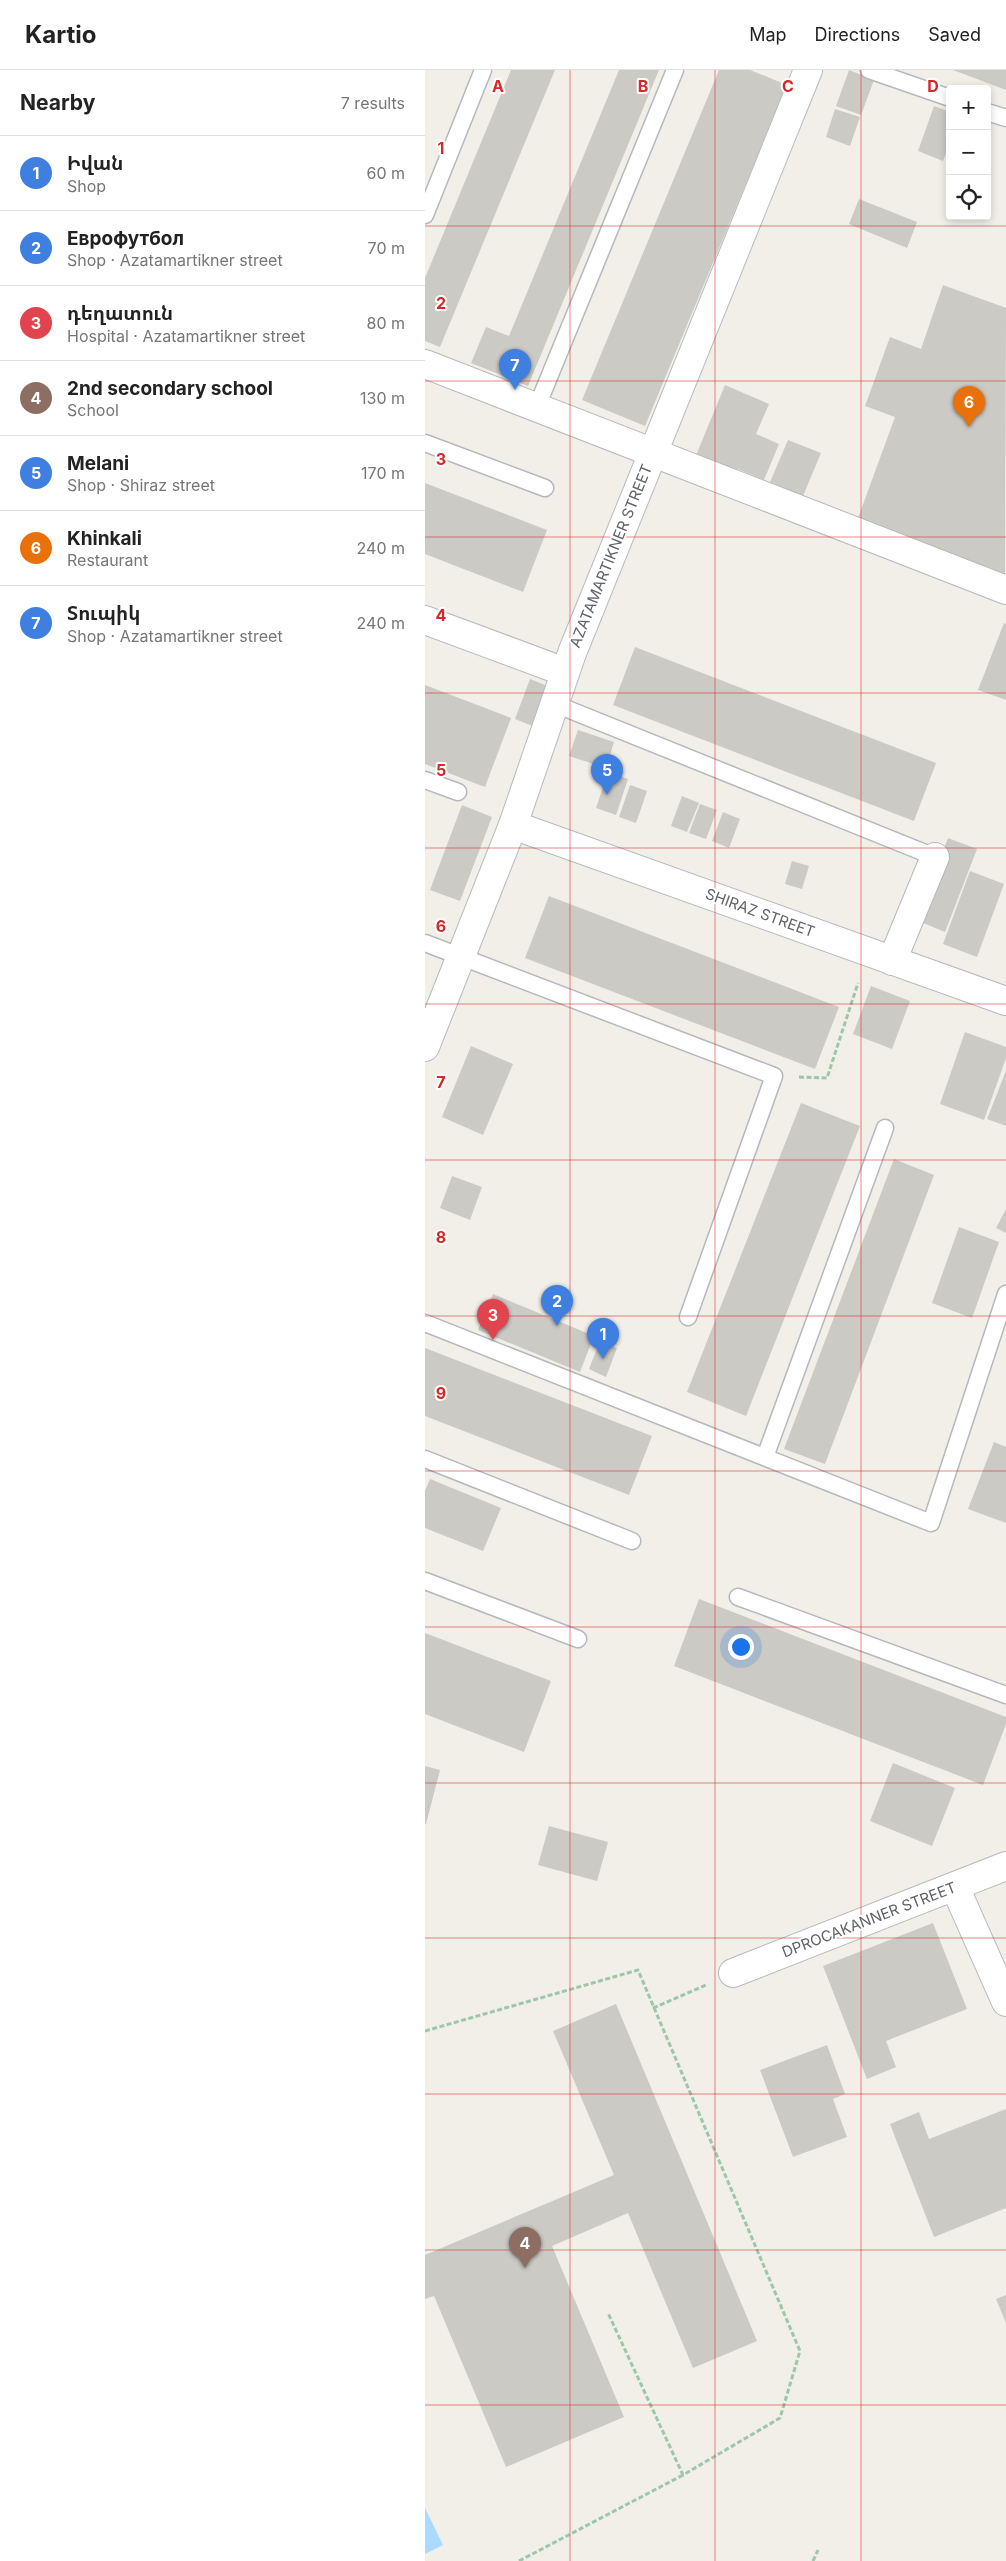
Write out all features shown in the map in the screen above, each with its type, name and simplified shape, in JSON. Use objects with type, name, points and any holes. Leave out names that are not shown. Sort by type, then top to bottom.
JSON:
[{"type":"street","name":"AZATAMARTIKNER STREET","points":[[425,1047],[513,825],[565,672],[808,70]]},
{"type":"street","points":[[425,364],[1006,590]]},
{"type":"street","points":[[425,620],[565,672]]},
{"type":"street","name":"SHIRAZ STREET","points":[[513,825],[1006,1001]]},
{"type":"street","points":[[893,960],[935,857]]},
{"type":"street","name":"DPROCAKANNER STREET","points":[[733,1973],[1006,1866]]},
{"type":"street","points":[[955,1887],[1006,2002]]},
{"type":"lane","points":[[425,215],[483,70]]},
{"type":"lane","points":[[537,409],[675,70]]},
{"type":"lane","points":[[869,70],[946,97]]},
{"type":"lane","points":[[991,113],[1006,118]]},
{"type":"lane","points":[[425,443],[545,488]]},
{"type":"lane","points":[[555,704],[935,857]]},
{"type":"lane","points":[[425,780],[459,792]]},
{"type":"lane","points":[[425,943],[774,1076],[688,1317]]},
{"type":"lane","points":[[765,1457],[885,1128]]},
{"type":"lane","points":[[425,1322],[931,1523],[1006,1294]]},
{"type":"lane","points":[[425,1459],[633,1541]]},
{"type":"lane","points":[[425,1580],[577,1640]]},
{"type":"lane","points":[[738,1597],[1006,1695]]},
{"type":"path","points":[[774,1076],[827,1078],[859,977]]},
{"type":"path","points":[[425,2031],[638,1970],[800,2351],[780,2418],[683,2474],[519,2561]]},
{"type":"path","points":[[653,2008],[733,1973]]},
{"type":"path","points":[[608,2313],[683,2474]]},
{"type":"path","points":[[813,2561],[819,2550]]},
{"type":"water","points":[[425,2508],[443,2545],[425,2554]]},
{"type":"building","points":[[511,70],[555,70],[440,347],[425,341],[425,278]]},
{"type":"building","points":[[619,70],[659,70],[528,386],[471,363],[486,327],[509,336]]},
{"type":"building","points":[[719,70],[750,70],[787,85],[645,426],[582,400]]},
{"type":"building","points":[[849,70],[874,80],[861,115],[836,106]]},
{"type":"building","points":[[953,70],[1006,70],[1006,90]]},
{"type":"building","points":[[934,106],[946,110],[946,153],[943,161],[918,151]]},
{"type":"building","points":[[835,109],[860,117],[850,146],[826,137]]},
{"type":"building","points":[[859,199],[917,222],[907,248],[849,224]]},
{"type":"building","points":[[943,285],[1006,308],[1005,576],[857,521],[895,417],[865,406],[890,337],[921,349]]},
{"type":"building","points":[[725,385],[769,404],[756,434],[779,444],[764,480],[738,469],[732,482],[692,465]]},
{"type":"building","points":[[788,440],[821,453],[803,496],[770,482]]},
{"type":"building","points":[[425,483],[547,530],[523,592],[425,554]]},
{"type":"building","points":[[1004,623],[1006,624],[1006,700],[978,690]]},
{"type":"building","points":[[635,647],[936,763],[914,821],[613,705]]},
{"type":"building","points":[[530,679],[555,689],[540,729],[515,719]]},
{"type":"building","points":[[425,685],[511,718],[485,787],[425,764]]},
{"type":"building","points":[[578,730],[614,742],[606,768],[569,756]]},
{"type":"building","points":[[608,772],[628,779],[616,815],[596,808]]},
{"type":"building","points":[[630,785],[647,791],[636,823],[619,817]]},
{"type":"building","points":[[682,796],[699,803],[687,832],[671,826]]},
{"type":"building","points":[[700,804],[717,810],[706,839],[689,833]]},
{"type":"building","points":[[462,805],[492,817],[460,901],[430,890]]},
{"type":"building","points":[[723,812],[740,819],[729,848],[712,841]]},
{"type":"building","points":[[948,838],[977,849],[945,932],[916,920]]},
{"type":"building","points":[[792,861],[809,866],[802,889],[785,884]]},
{"type":"building","points":[[970,871],[1004,884],[977,957],[943,944]]},
{"type":"building","points":[[549,896],[839,1007],[815,1069],[525,958]]},
{"type":"building","points":[[871,986],[910,1001],[892,1049],[853,1034]]},
{"type":"building","points":[[965,1032],[1006,1047],[1006,1058],[984,1120],[940,1104]]},
{"type":"building","points":[[471,1046],[513,1064],[483,1135],[442,1117]]},
{"type":"building","points":[[1006,1071],[1006,1126],[987,1119]]},
{"type":"building","points":[[801,1103],[860,1126],[746,1416],[687,1392]]},
{"type":"building","points":[[894,1159],[934,1175],[825,1464],[784,1449]]},
{"type":"building","points":[[452,1176],[482,1187],[470,1220],[440,1208]]},
{"type":"building","points":[[1006,1209],[1006,1233],[996,1228]]},
{"type":"building","points":[[959,1227],[999,1242],[972,1318],[932,1303]]},
{"type":"building","points":[[493,1294],[594,1336],[580,1372],[478,1330]]},
{"type":"building","points":[[599,1343],[617,1348],[606,1377],[589,1369]]},
{"type":"building","points":[[425,1348],[652,1436],[629,1495],[425,1416]]},
{"type":"building","points":[[994,1442],[1006,1447],[1006,1523],[968,1509]]},
{"type":"building","points":[[430,1479],[501,1508],[483,1551],[425,1528],[425,1491]]},
{"type":"building","points":[[699,1599],[1006,1717],[1006,1724],[983,1785],[674,1666]]},
{"type":"building","points":[[425,1633],[551,1681],[524,1752],[425,1714]]},
{"type":"building","points":[[893,1763],[955,1788],[932,1846],[870,1821]]},
{"type":"building","points":[[425,1766],[440,1770],[426,1824],[425,1824]]},
{"type":"building","points":[[549,1826],[608,1842],[597,1881],[538,1865]]},
{"type":"building","points":[[933,1923],[967,2009],[886,2041],[896,2067],[867,2079],[823,1966]]},
{"type":"building","points":[[616,2004],[757,2341],[693,2368],[628,2213],[552,2246],[624,2417],[506,2467],[434,2296],[425,2299],[425,2255],[614,2175],[553,2031]]},
{"type":"building","points":[[827,2045],[845,2094],[833,2099],[847,2137],[793,2157],[760,2070]]},
{"type":"building","points":[[1006,2109],[1006,2208],[934,2237],[890,2124],[919,2112],[929,2139]]},
{"type":"building","points":[[1006,2295],[1006,2323],[996,2299]]},
{"type":"place","name":"Տուպիկ","points":[[515,390]]},
{"type":"place","name":"Khinkali","points":[[969,427]]},
{"type":"place","name":"Melani","points":[[607,795]]},
{"type":"place","name":"Еврофутбол","points":[[557,1326]]},
{"type":"place","name":"դեղատուն","points":[[493,1340]]},
{"type":"place","name":"Իվան","points":[[603,1359]]},
{"type":"place","name":"2nd secondary school","points":[[525,2268]]}]
